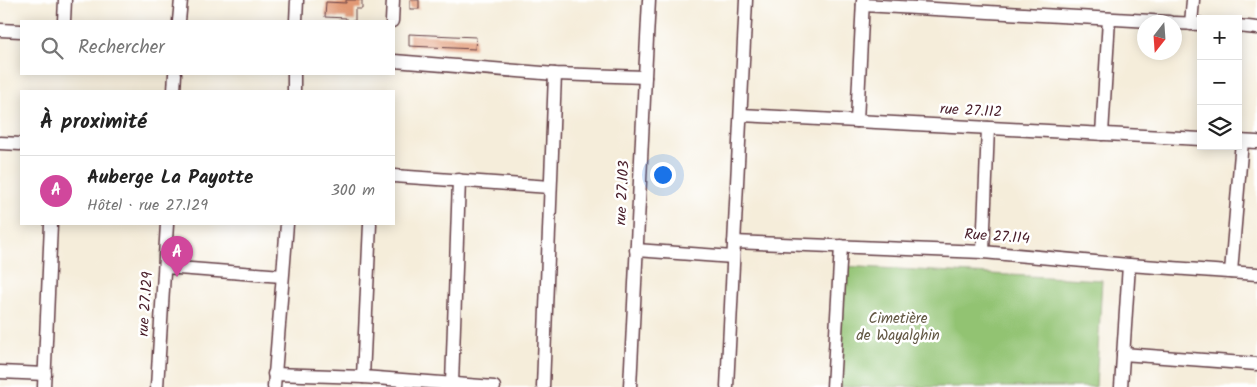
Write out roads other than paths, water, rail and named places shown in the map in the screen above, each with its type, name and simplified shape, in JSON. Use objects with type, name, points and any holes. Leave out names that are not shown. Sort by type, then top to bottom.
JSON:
[{"type":"street","points":[[64,20],[65,0]]},
{"type":"street","points":[[180,20],[181,0]]},
{"type":"street","points":[[296,20],[297,0]]},
{"type":"street","points":[[392,20],[393,0]]},
{"type":"street","name":"rue 27.103","points":[[630,387],[650,0]]},
{"type":"street","points":[[727,387],[746,0]]},
{"type":"street","points":[[1182,23],[1196,24],[1193,0]]},
{"type":"street","points":[[857,121],[863,3],[956,5],[1137,20]]},
{"type":"street","points":[[1102,134],[1110,19]]},
{"type":"street","points":[[1242,26],[1257,28]]},
{"type":"street","points":[[0,30],[20,31]]},
{"type":"street","points":[[395,61],[555,74],[645,78]]},
{"type":"street","points":[[543,387],[555,74]]},
{"type":"street","points":[[174,90],[176,75]]},
{"type":"street","points":[[294,75],[294,90]]},
{"type":"street","name":"rue 27.112","points":[[740,115],[1197,139]]},
{"type":"street","points":[[983,252],[988,128]]},
{"type":"street","points":[[1242,141],[1257,142]]},
{"type":"street","points":[[0,143],[20,144]]},
{"type":"street","points":[[1231,272],[1239,150]]},
{"type":"street","points":[[395,176],[550,187]]},
{"type":"street","points":[[452,384],[459,180]]},
{"type":"street","points":[[0,372],[44,381],[51,225]]},
{"type":"street","name":"rue 27.129","points":[[157,387],[166,225]]},
{"type":"street","points":[[274,387],[287,225]]},
{"type":"street","points":[[363,378],[370,225]]},
{"type":"street","name":"Rue 27.114","points":[[734,242],[983,252],[1257,274]]},
{"type":"street","points":[[833,387],[841,246]]},
{"type":"street","points":[[636,250],[733,257]]},
{"type":"street","points":[[1121,387],[1128,264]]},
{"type":"street","points":[[165,266],[282,276]]},
{"type":"street","points":[[1123,354],[1257,364]]},
{"type":"street","points":[[274,374],[494,387]]},
{"type":"place","name":"Auberge La Payotte","points":[[177,277]]},
{"type":"park label","name":"Cimetière de Wayalghin","points":[[898,328]]}]
